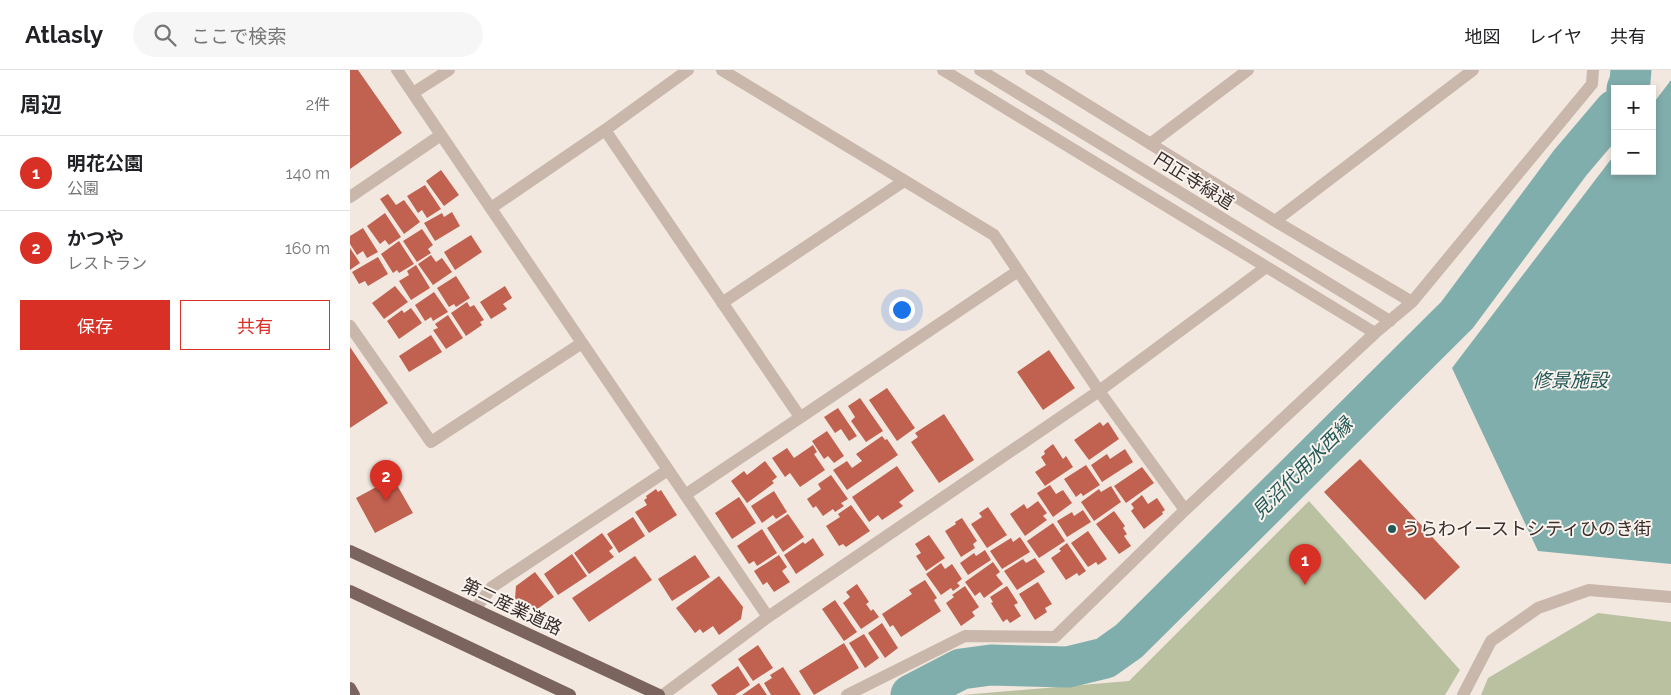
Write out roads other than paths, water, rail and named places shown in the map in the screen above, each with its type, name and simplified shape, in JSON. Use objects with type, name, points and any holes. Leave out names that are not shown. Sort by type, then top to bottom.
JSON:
[{"type":"main road","name":"第二産業道路","points":[[350,551],[659,695]]},
{"type":"main road","points":[[350,591],[570,695]]},
{"type":"main road","points":[[350,688],[354,695]]},
{"type":"street","points":[[397,70],[768,617]]},
{"type":"street","points":[[413,93],[449,70]]},
{"type":"street","points":[[491,208],[605,130],[688,70]]},
{"type":"street","points":[[722,70],[994,235],[1099,391],[1185,510]]},
{"type":"street","name":"円正寺緑道","points":[[980,70],[1390,321]]},
{"type":"street","points":[[1031,70],[1276,221],[1412,302]]},
{"type":"street","points":[[1150,144],[1248,70]]},
{"type":"street","points":[[1276,221],[1473,70]]},
{"type":"street","points":[[847,695],[965,636],[1055,637],[1185,510],[1375,333],[1412,302],[1592,84],[1593,70]]},
{"type":"street","points":[[945,71],[1265,268],[1375,333]]},
{"type":"street","points":[[605,130],[800,417]]},
{"type":"street","points":[[350,197],[441,135]]},
{"type":"street","points":[[722,303],[904,181]]},
{"type":"street","points":[[663,695],[768,617],[1099,391],[1265,268]]},
{"type":"street","points":[[685,494],[1018,271]]},
{"type":"street","points":[[350,326],[431,442],[582,343]]},
{"type":"street","points":[[475,609],[492,587],[668,470]]},
{"type":"street","points":[[1463,695],[1492,641],[1538,608],[1589,590],[1671,597]]},
{"type":"water","name":"修景施設","points":[[1671,80],[1671,564],[1538,551],[1452,368],[1611,159],[1611,175],[1656,175],[1656,100]]},
{"type":"waterway","name":"見沼代用水西縁","points":[[1628,85],[1631,70]]},
{"type":"waterway","name":"見沼代用水西縁","points":[[911,695],[961,669],[991,665],[1068,667],[1105,658],[1129,641],[1457,315],[1570,163],[1611,115]]},
{"type":"place","name":"かつや","points":[[386,501]]},
{"type":"place","name":"うらわイーストシティひのき街","points":[[1392,529]]},
{"type":"place","name":"明花公園","points":[[1305,585]]}]
